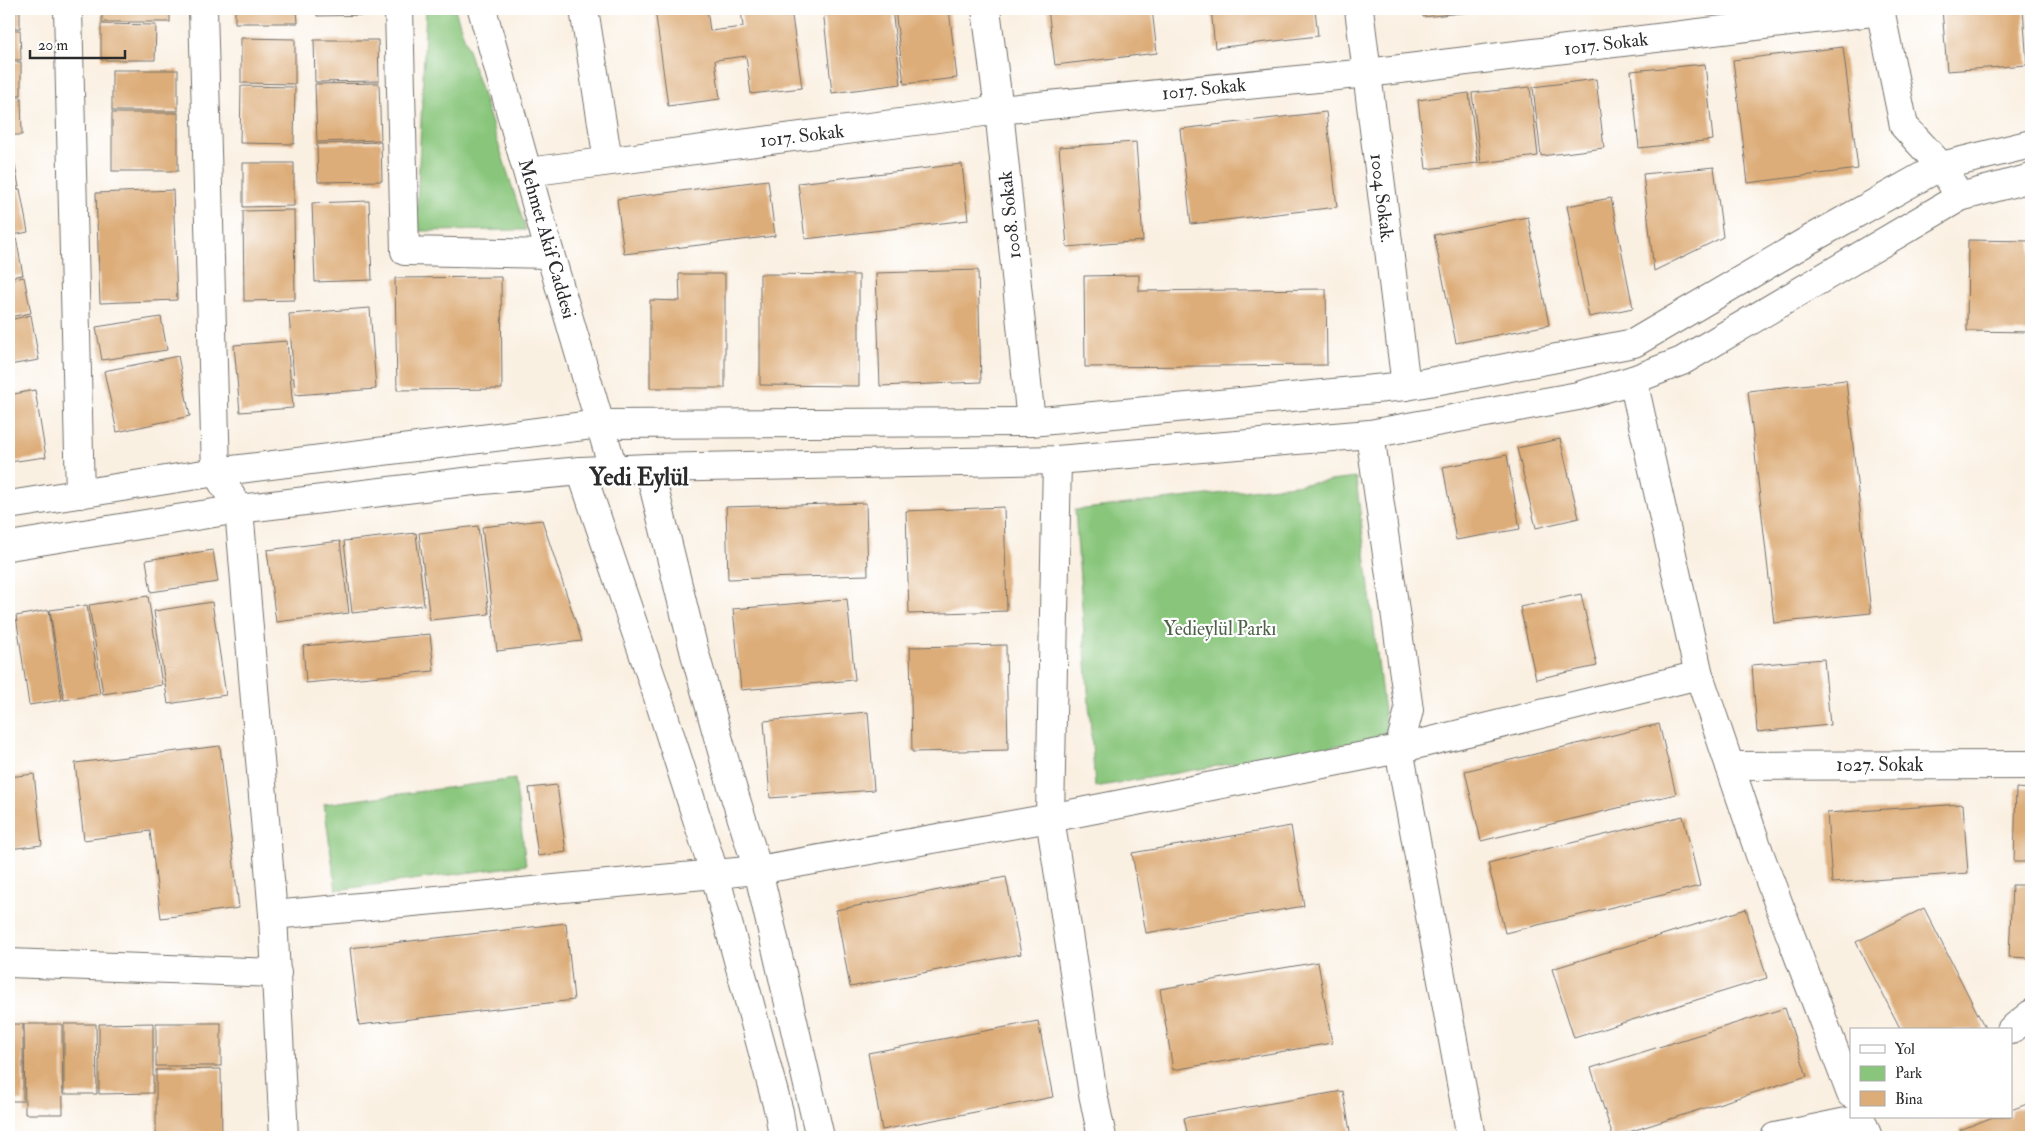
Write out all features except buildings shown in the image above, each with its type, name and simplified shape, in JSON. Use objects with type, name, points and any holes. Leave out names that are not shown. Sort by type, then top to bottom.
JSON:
[{"type":"street","points":[[68,9],[80,494]]},
{"type":"street","points":[[203,9],[216,472],[239,509],[273,916],[284,1137]]},
{"type":"street","points":[[399,9],[405,250],[550,254]]},
{"type":"street","name":"Mehmet Akif Caddesi","points":[[482,9],[550,254],[614,468]]},
{"type":"street","points":[[584,9],[608,161]]},
{"type":"street","name":"1008. Sokak","points":[[986,9],[999,110],[1031,422]]},
{"type":"street","name":"1004 Sokak.","points":[[1359,9],[1406,386]]},
{"type":"street","points":[[1880,10],[1904,126],[1941,166],[1960,196]]},
{"type":"street","name":"1017. Sokak","points":[[528,172],[999,110],[1366,73],[1880,10]]},
{"type":"street","points":[[9,505],[216,472],[600,424],[1031,422],[1406,386],[1634,343],[1808,240],[1941,166],[2031,144]]},
{"type":"street","points":[[9,546],[239,509],[473,481],[614,468],[1056,460],[1370,434],[1578,396],[1633,380],[1682,361],[1960,196],[2031,178]]},
{"type":"street","points":[[1633,380],[1699,675],[1760,855],[1850,1088]]},
{"type":"street","points":[[1370,434],[1409,710],[1399,749],[1471,1137]]},
{"type":"street","points":[[1056,460],[1050,818],[1093,1094],[1102,1137]]},
{"type":"street","points":[[649,468],[700,673],[758,870],[820,1137]]},
{"type":"street","points":[[581,471],[653,682],[715,875],[779,1112],[784,1137]]},
{"type":"street","points":[[273,916],[758,870],[1050,818],[1399,749],[1699,675]]},
{"type":"street","name":"1027. Sokak","points":[[1730,766],[2031,764]]},
{"type":"street","points":[[9,963],[277,973]]},
{"type":"street","points":[[2012,1029],[2031,1014]]},
{"type":"street","points":[[1775,1137],[1857,1118]]},
{"type":"green space","points":[[426,9],[455,9],[526,230],[416,231]]},
{"type":"green space","name":"Yedieylül Parkı","points":[[1356,478],[1387,737],[1095,787],[1075,510]]},
{"type":"green space","points":[[515,779],[526,865],[336,890],[324,804]]},
{"type":"district","name":"Yedi Eylül","points":[[639,477]]}]
